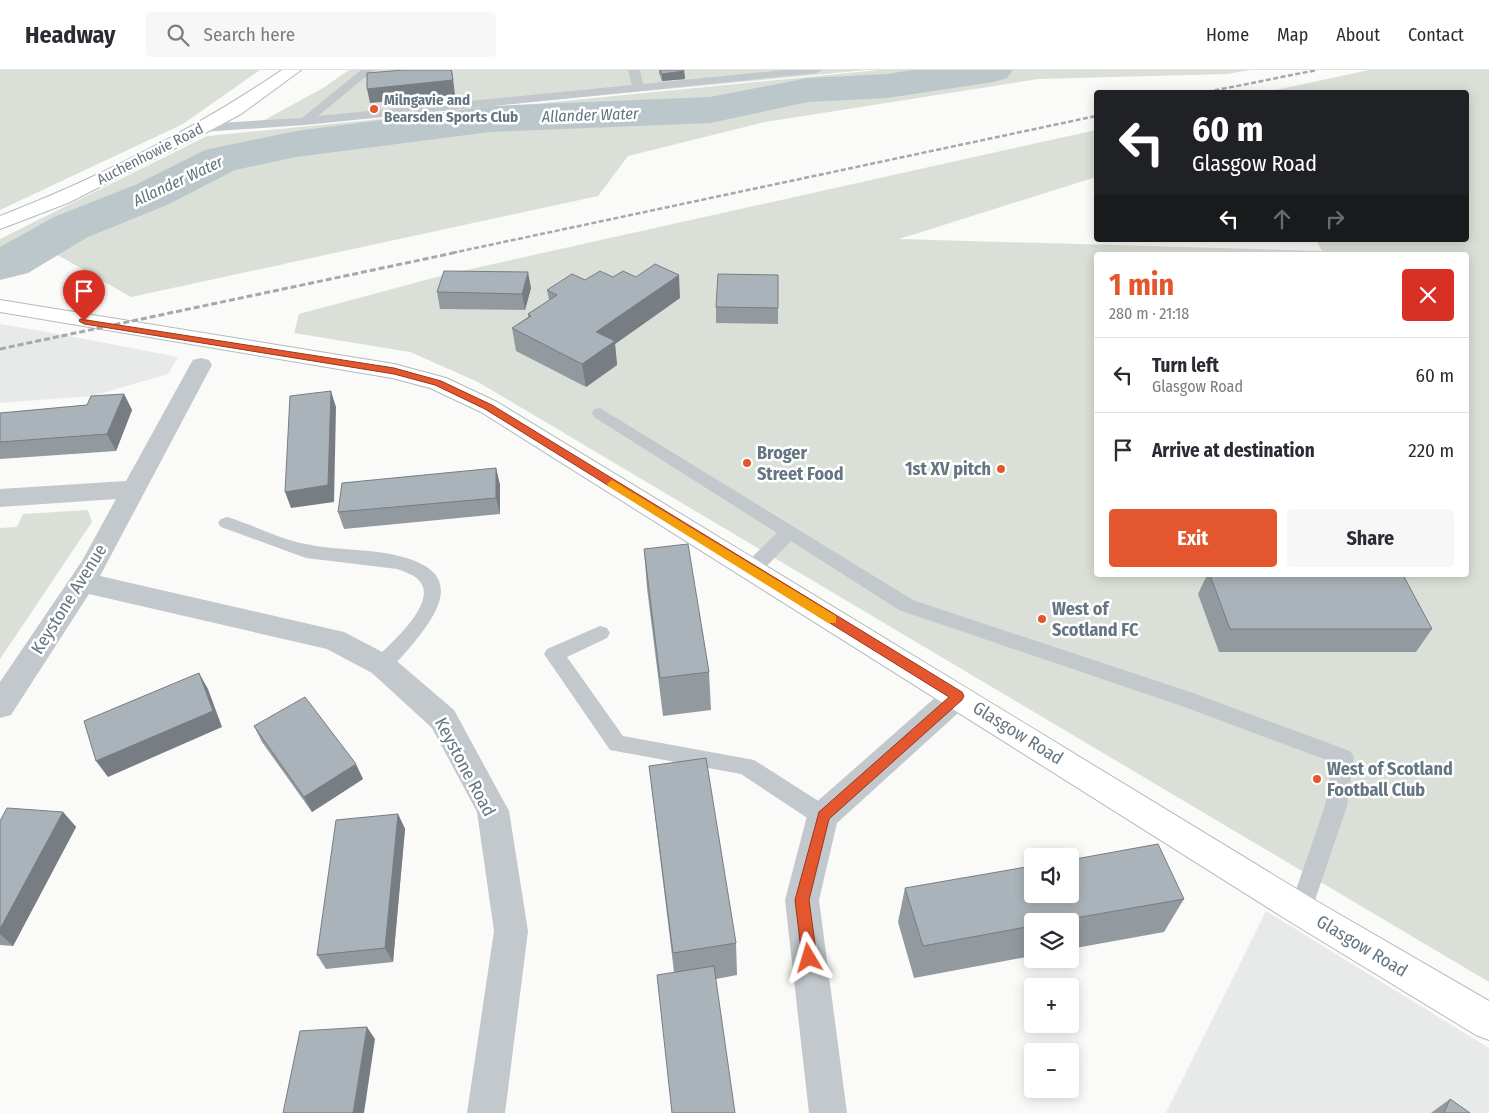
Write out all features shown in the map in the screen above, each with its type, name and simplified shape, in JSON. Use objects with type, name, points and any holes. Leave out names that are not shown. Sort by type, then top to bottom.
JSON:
[{"type":"main road","name":"Auchenhowie Road","points":[[0,223],[61,199],[201,128],[235,110],[293,70]]},
{"type":"main road","name":"Glasgow Road","points":[[0,306],[394,371],[438,383],[488,407],[958,696],[1301,910],[1489,1022]]},
{"type":"street","name":"Keystone Avenue","points":[[0,706],[82,582],[135,489],[201,365]]},
{"type":"street","points":[[0,498],[135,489]]},
{"type":"street","name":"Keystone Road","points":[[82,582],[334,640],[382,665],[443,719],[493,811],[512,931],[486,1113]]},
{"type":"street","points":[[828,1113],[802,900],[823,816],[958,696]]},
{"type":"lane","points":[[305,121],[368,70]]},
{"type":"lane","points":[[634,70],[638,88]]},
{"type":"lane","points":[[201,128],[305,121],[817,70]]},
{"type":"lane","points":[[600,413],[906,605],[1186,699],[1343,757],[1336,806],[1301,910]]},
{"type":"lane","points":[[226,523],[306,551],[389,560],[420,569],[429,577],[434,590],[425,618],[382,665]]},
{"type":"lane","points":[[751,570],[790,531]]},
{"type":"lane","points":[[600,633],[554,654],[617,744],[746,766],[823,816]]},
{"type":"shaded area","points":[[0,70],[260,70],[183,124],[0,210]]},
{"type":"shaded area","name":"Milngavie and Bearsden Sports Club","points":[[349,70],[866,70],[248,129],[323,88]]},
{"type":"shaded area","points":[[878,70],[1250,70],[1227,74],[1038,79],[765,122],[628,156],[598,196],[131,297],[56,254],[0,277],[0,239],[207,136]]},
{"type":"shaded area","name":"West of Scotland Football Club","points":[[1369,70],[1489,70],[1489,982],[478,382],[410,352],[294,333],[299,314],[448,274],[1094,130],[1094,178],[899,239],[1322,251],[1317,242],[1469,242],[1469,90],[1276,90]]},
{"type":"shaded area","points":[[0,324],[178,357],[168,374],[92,396],[0,403]]},
{"type":"shaded area","points":[[88,510],[92,522],[0,659],[0,528],[17,527],[23,514]]},
{"type":"shaded area","points":[[1266,911],[1489,1048],[1489,1113],[1166,1113]]},
{"type":"building","points":[[404,70],[451,70],[453,80],[367,89],[367,73]]},
{"type":"building","points":[[660,70],[684,70],[684,71],[662,74]]},
{"type":"building","points":[[655,264],[679,275],[596,332],[615,341],[582,364],[512,328],[531,316],[528,314],[557,295],[547,290],[572,274],[585,280],[600,271],[613,277],[623,271],[636,277]]},
{"type":"building","points":[[444,271],[528,272],[522,294],[437,292]]},
{"type":"building","points":[[718,274],[778,275],[778,308],[716,307]]},
{"type":"building","points":[[331,391],[328,485],[285,492],[290,396]]},
{"type":"building","points":[[124,394],[107,434],[0,442],[0,413],[87,405],[91,396]]},
{"type":"building","points":[[496,468],[496,498],[338,512],[342,483]]},
{"type":"building","points":[[688,544],[709,672],[660,678],[644,549]]},
{"type":"building","points":[[1211,577],[1404,577],[1432,629],[1230,629]]},
{"type":"building","points":[[199,673],[213,711],[96,761],[84,721]]},
{"type":"building","points":[[305,697],[356,764],[304,797],[254,726]]},
{"type":"building","points":[[706,758],[736,943],[673,953],[649,766]]},
{"type":"building","points":[[7,808],[63,812],[0,929],[0,821]]},
{"type":"building","points":[[398,814],[385,948],[317,955],[336,820]]},
{"type":"building","points":[[1158,844],[1184,899],[1079,917],[1079,913],[1024,913],[1024,927],[923,946],[905,888],[1024,867],[1024,903],[1079,903],[1079,858]]},
{"type":"building","points":[[714,966],[735,1113],[672,1113],[657,975]]},
{"type":"building","points":[[367,1027],[353,1113],[283,1113],[300,1031]]},
{"type":"building","points":[[1450,1099],[1470,1113],[1444,1113]]},
{"type":"waterway","name":"Allander Water","points":[[0,265],[10,262],[71,227],[151,195],[221,159],[296,144],[490,119],[710,110],[808,90],[887,86],[993,70]]},
{"type":"railway","points":[[1217,90],[1317,70]]},
{"type":"railway","points":[[452,253],[1094,116]]},
{"type":"railway","points":[[0,349],[458,252]]},
{"type":"slow traffic","points":[[612,484],[832,619]]},
{"type":"place","name":"Milngavie and Bearsden Sports Club","points":[[374,109]]},
{"type":"place","name":"Broger Street Food","points":[[747,463]]},
{"type":"place","name":"1st XV pitch","points":[[1001,469]]},
{"type":"place","name":"West of Scotland FC","points":[[1042,619]]},
{"type":"place","name":"West of Scotland Football Club","points":[[1317,779]]},
{"type":"route","points":[[84,321],[394,371],[438,383],[488,407],[958,696],[823,816],[802,900],[809,958]]}]
